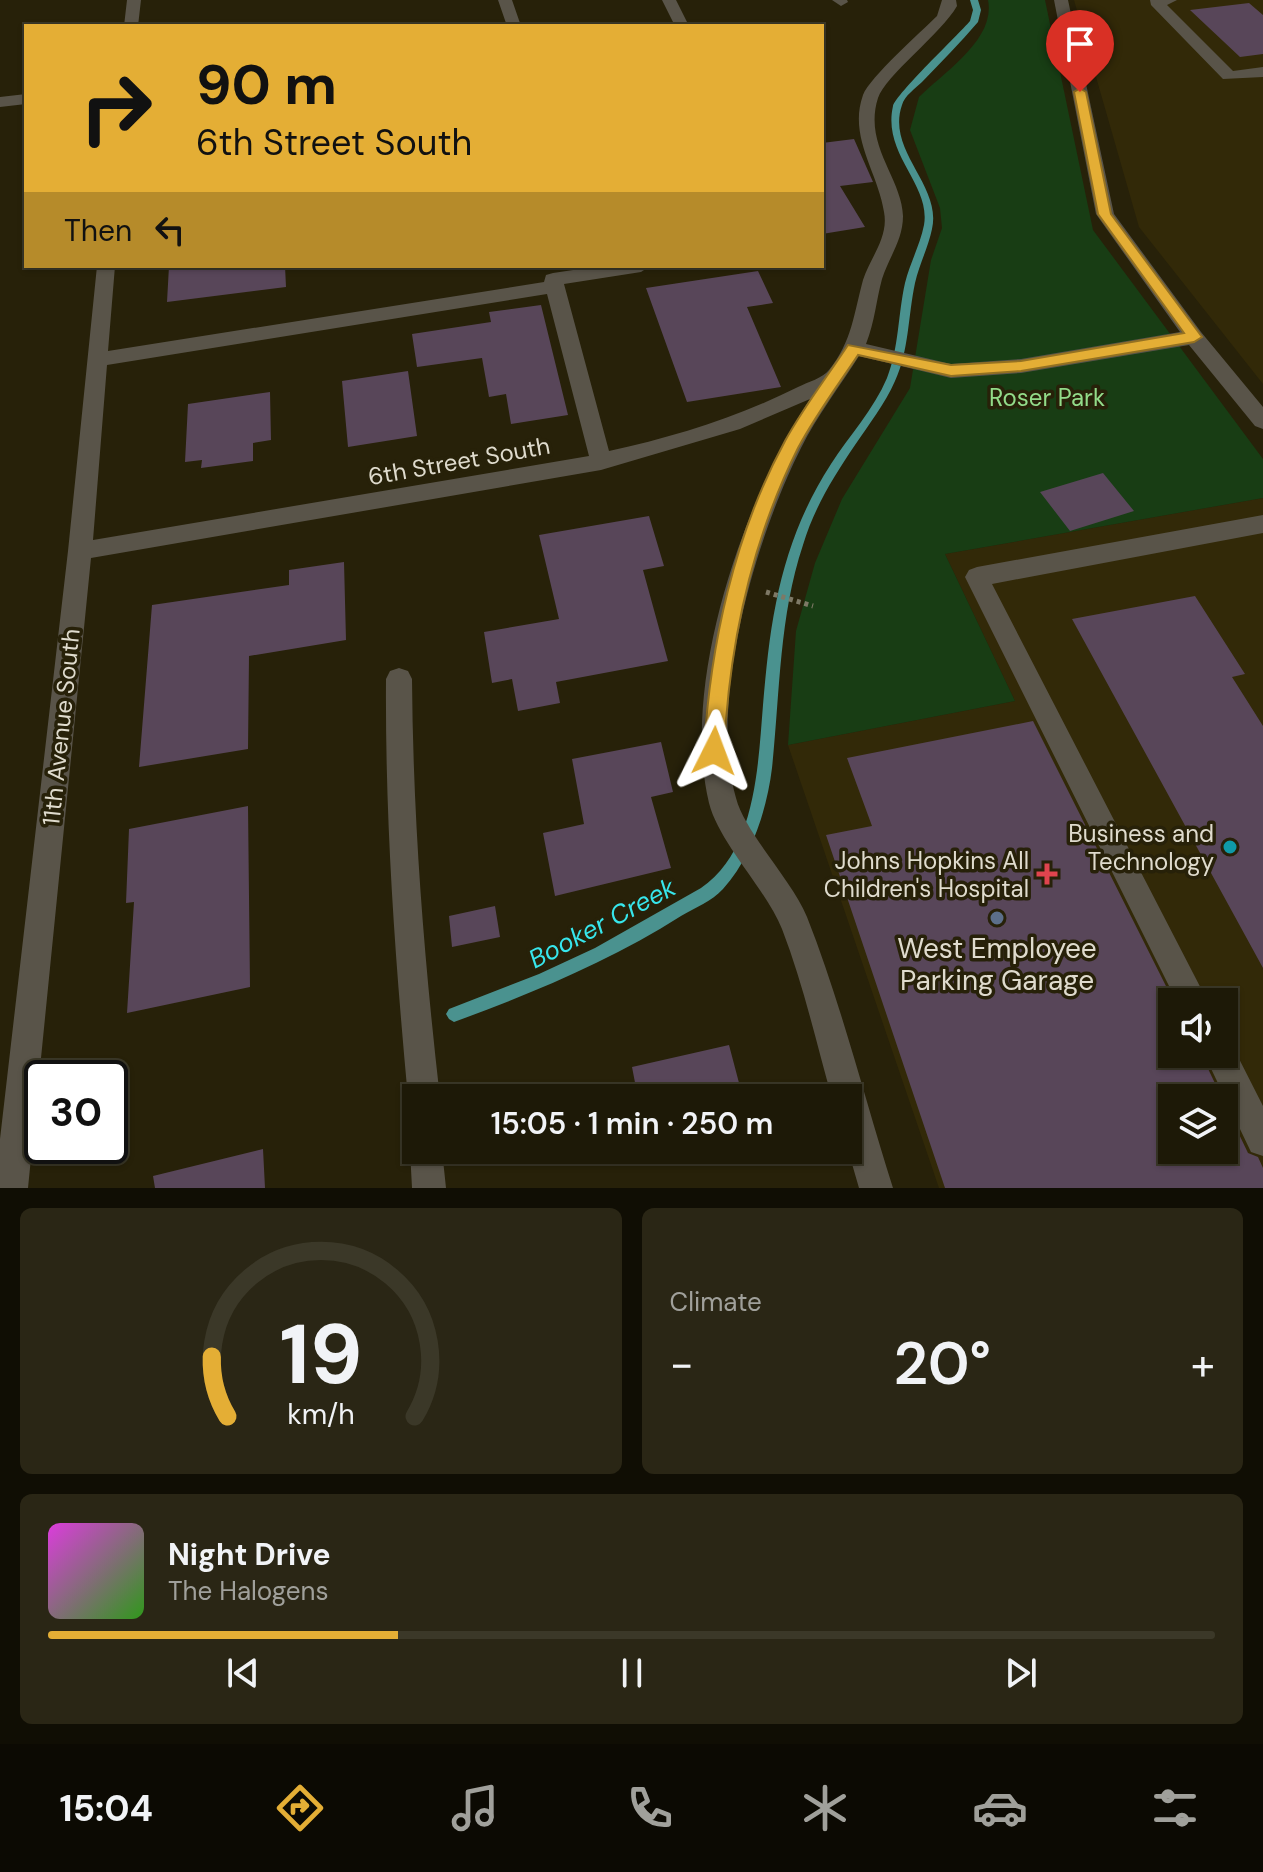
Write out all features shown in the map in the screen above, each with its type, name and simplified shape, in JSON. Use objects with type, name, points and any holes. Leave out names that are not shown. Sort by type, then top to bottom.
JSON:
[{"type":"street","points":[[131,24],[134,0]]},
{"type":"street","points":[[505,0],[513,24]]},
{"type":"street","points":[[669,0],[681,24]]},
{"type":"street","points":[[876,1188],[794,921],[723,805],[714,751],[718,685],[742,569],[767,496],[793,442],[854,348],[867,316],[873,279],[888,248],[894,214],[870,145],[866,113],[872,92],[943,18],[949,0]]},
{"type":"street","points":[[1061,0],[1105,214],[1194,337],[1263,421]]},
{"type":"street","points":[[1170,0],[1156,2],[1229,76],[1263,72]]},
{"type":"street","points":[[0,102],[24,99]]},
{"type":"street","name":"11th Avenue South","points":[[11,1188],[80,551],[106,268]]},
{"type":"street","points":[[97,360],[554,282],[588,270],[614,268]]},
{"type":"street","points":[[554,282],[601,462]]},
{"type":"street","points":[[854,348],[951,371],[1021,366],[1194,337]]},
{"type":"street","name":"6th Street South","points":[[80,551],[601,462],[674,446],[741,424],[834,378]]},
{"type":"street","points":[[1186,988],[977,577],[1263,524]]},
{"type":"street","points":[[399,679],[399,793],[406,925],[423,1084]]},
{"type":"street","points":[[1227,1068],[1263,1140]]},
{"type":"street","points":[[427,1164],[429,1188]]},
{"type":"path","points":[[765,592],[813,606]]},
{"type":"shaded area","points":[[1074,0],[1263,0],[1263,384],[1139,227]]},
{"type":"shaded area","name":"Johns Hopkins All Children's Hospital","points":[[1263,498],[1263,1188],[939,1188],[788,745],[1015,701],[945,554]]},
{"type":"green space","name":"Roser Park","points":[[988,0],[1045,0],[1093,230],[1263,459],[1263,498],[945,554],[1015,701],[788,745],[796,631],[815,563],[842,499],[910,388],[931,260],[942,228],[940,208],[910,130],[919,97],[966,54],[984,28]]},
{"type":"building","points":[[1249,3],[1263,15],[1263,54],[1240,57],[1190,10]]},
{"type":"building","points":[[854,139],[873,182],[840,186],[865,227],[824,234],[824,143]]},
{"type":"building","points":[[169,268],[285,268],[286,287],[167,302]]},
{"type":"building","points":[[758,271],[773,303],[747,307],[781,387],[687,402],[646,288]]},
{"type":"building","points":[[541,305],[568,415],[511,424],[506,394],[489,397],[482,358],[417,367],[412,334],[491,322],[489,312]]},
{"type":"building","points":[[408,371],[417,436],[348,447],[342,381]]},
{"type":"building","points":[[270,392],[271,440],[253,443],[253,461],[201,468],[202,460],[185,462],[188,404]]},
{"type":"building","points":[[1103,473],[1134,511],[1070,531],[1040,492]]},
{"type":"building","points":[[649,516],[664,566],[643,570],[668,661],[556,682],[560,703],[518,711],[512,679],[492,683],[484,632],[559,619],[539,535]]},
{"type":"building","points":[[344,562],[346,640],[249,656],[248,749],[139,767],[152,605],[289,585],[289,570]]},
{"type":"building","name":"Business and Technology","points":[[1195,596],[1245,674],[1232,677],[1263,726],[1263,968],[1072,619]]},
{"type":"building","name":"West Employee Parking Garage","points":[[1033,721],[1167,988],[1158,988],[1158,1068],[1208,1068],[1215,1084],[1158,1084],[1158,1164],[1238,1164],[1238,1132],[1248,1153],[1258,1157],[1263,1168],[1263,1188],[945,1188],[826,835],[872,826],[847,758]]},
{"type":"building","points":[[661,742],[673,792],[651,797],[671,868],[555,896],[543,833],[584,824],[572,759]]},
{"type":"building","points":[[248,806],[250,987],[127,1013],[134,902],[126,903],[129,829]]},
{"type":"building","points":[[495,906],[500,937],[452,947],[449,916]]},
{"type":"building","points":[[729,1045],[739,1084],[635,1084],[632,1067]]},
{"type":"building","points":[[263,1149],[265,1188],[155,1188],[153,1176]]},
{"type":"waterway","name":"Booker Creek","points":[[454,1014],[572,967],[629,939],[715,887],[736,859],[755,814],[763,783],[776,638],[797,543],[826,481],[892,378],[900,352],[910,284],[928,228],[928,208],[924,195],[897,138],[895,121],[898,102],[974,22],[977,10],[974,0]]},
{"type":"place","name":"Business and Technology","points":[[1230,847]]},
{"type":"place","name":"Johns Hopkins All Children's Hospital","points":[[1047,874]]},
{"type":"place","name":"West Employee Parking Garage","points":[[997,918]]},
{"type":"route","points":[[714,751],[718,685],[728,627],[742,569],[767,496],[793,442],[854,348],[951,371],[1021,366],[1194,337],[1105,214],[1080,92]]}]
